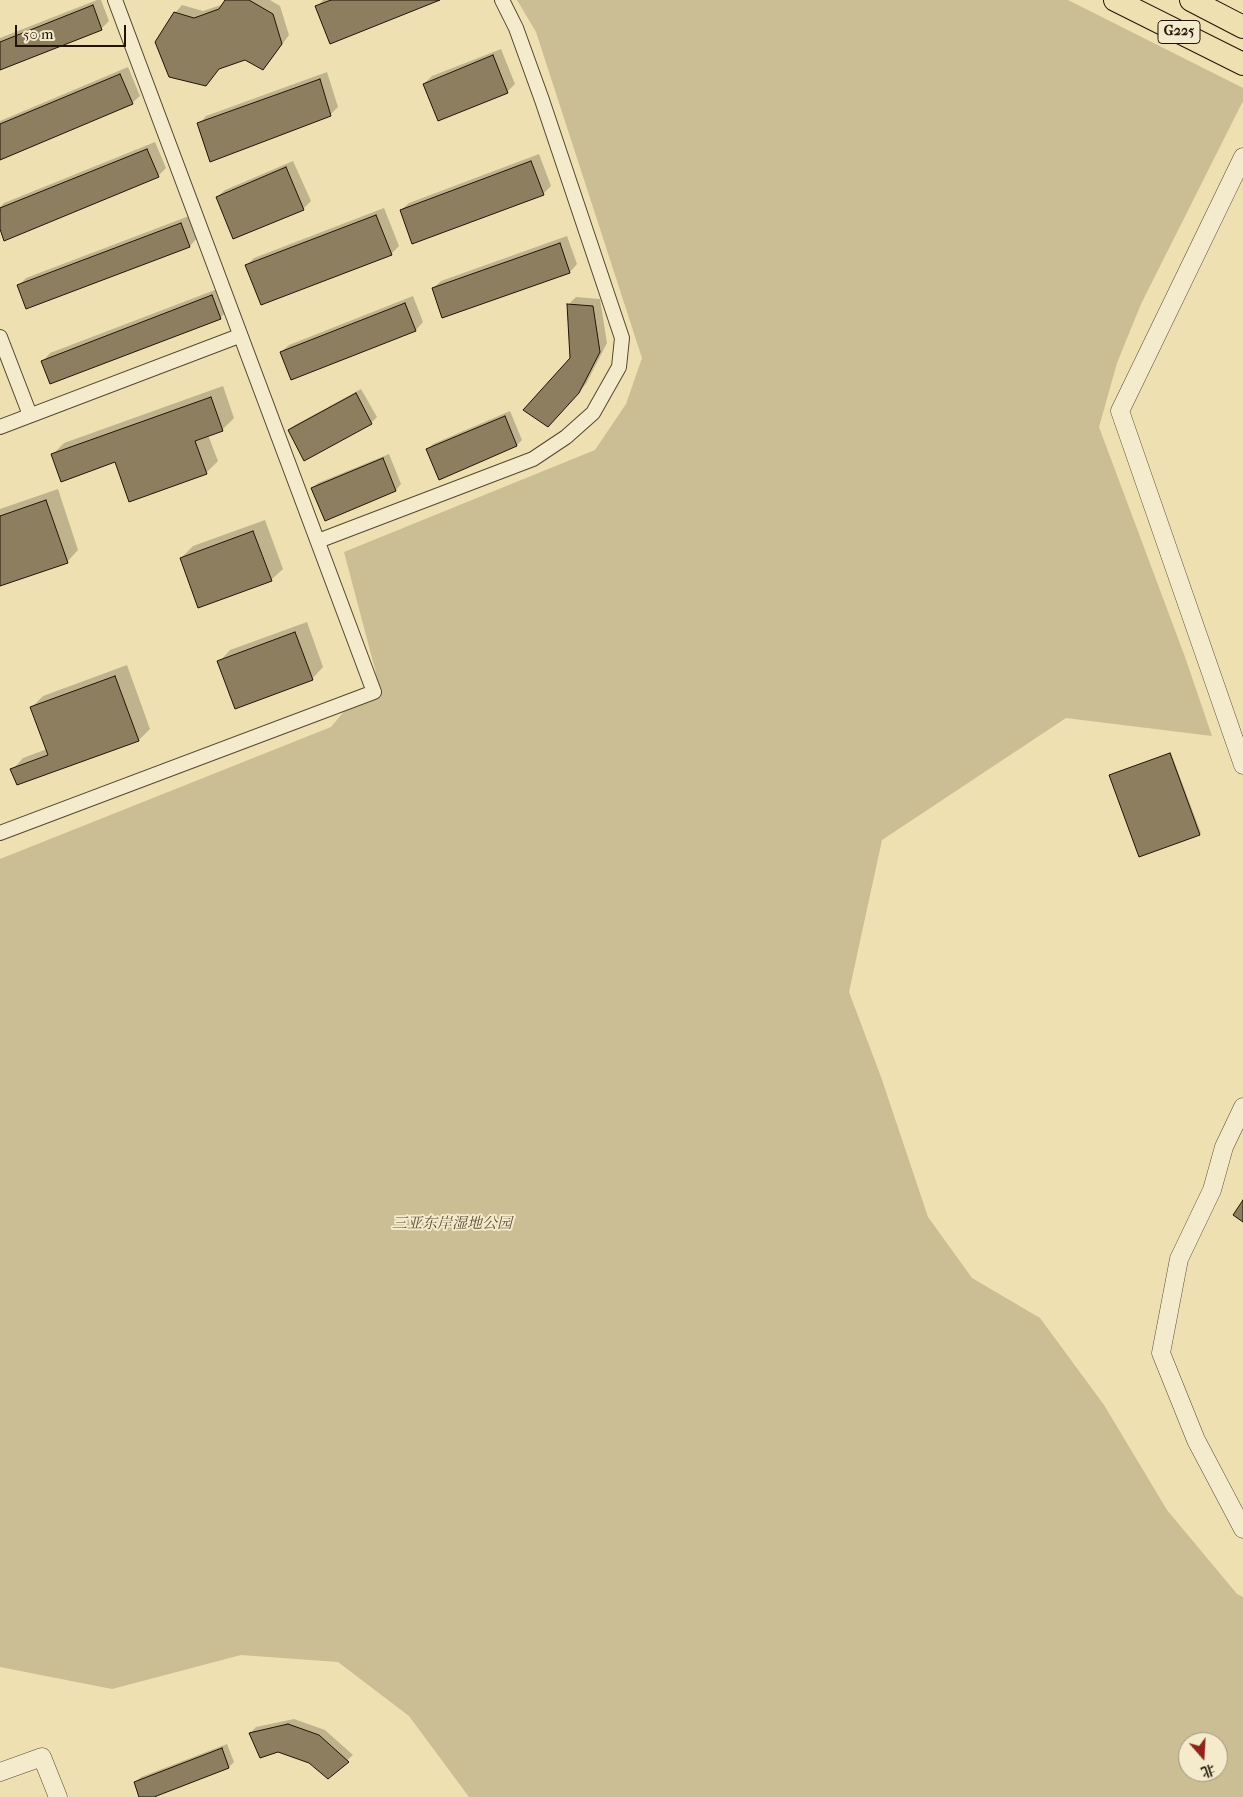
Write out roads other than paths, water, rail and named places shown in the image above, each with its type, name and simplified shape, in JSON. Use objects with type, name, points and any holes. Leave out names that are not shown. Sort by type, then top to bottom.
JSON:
[{"type":"highway","name":"G225","points":[[1115,0],[1243,64]]},
{"type":"highway","name":"G225","points":[[1191,0],[1243,27]]},
{"type":"street","points":[[0,833],[374,692],[239,336],[115,0]]},
{"type":"street","points":[[318,541],[533,459],[566,437],[593,413],[619,367],[622,338],[542,100],[516,28],[502,0]]},
{"type":"street","points":[[1243,157],[1120,411],[1243,764]]},
{"type":"street","points":[[0,427],[239,336]]},
{"type":"street","points":[[0,337],[30,415]]},
{"type":"street","points":[[1243,1106],[1224,1147],[1212,1190],[1179,1258],[1161,1353],[1196,1440],[1243,1529]]},
{"type":"street","points":[[0,1772],[42,1757],[58,1797]]},
{"type":"park label","name":"三亚东岸湿地公园","points":[[452,1224]]}]
